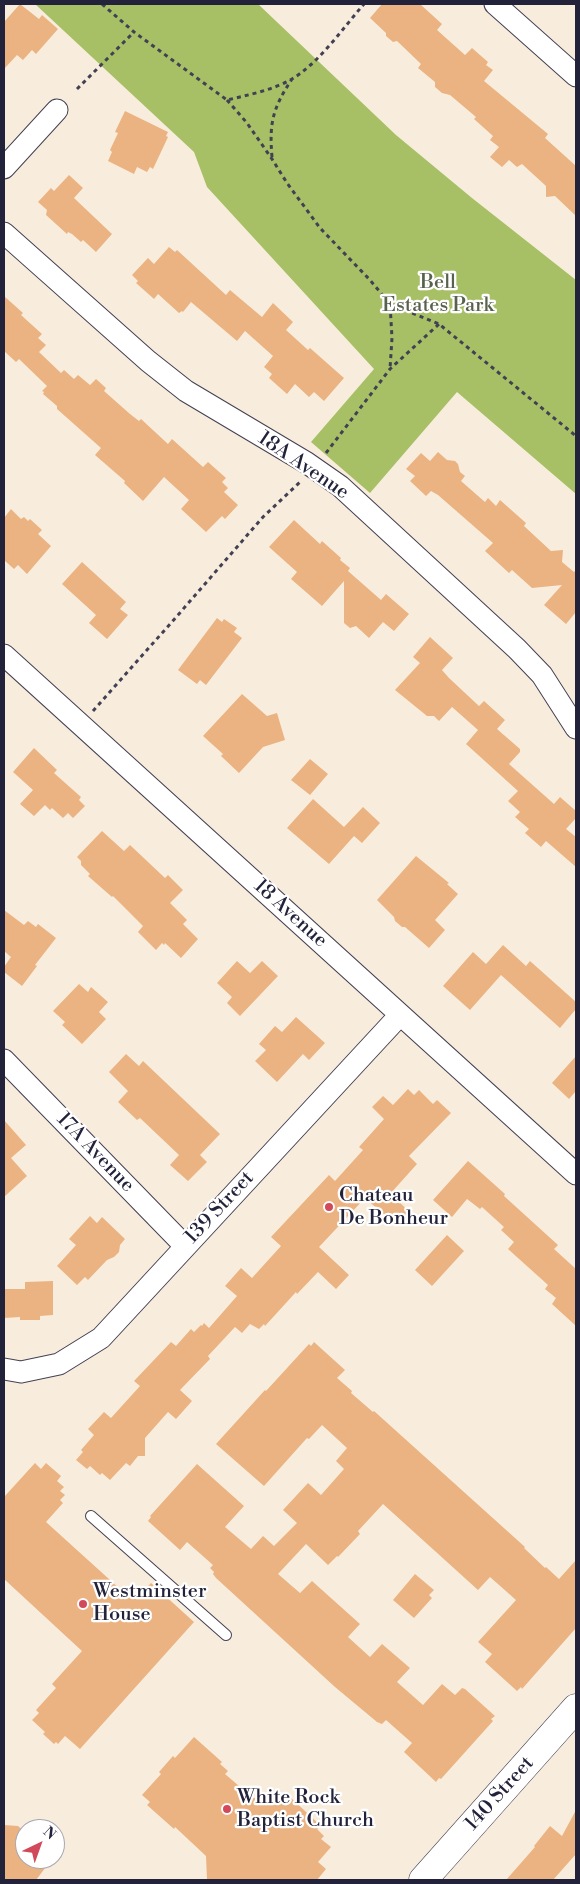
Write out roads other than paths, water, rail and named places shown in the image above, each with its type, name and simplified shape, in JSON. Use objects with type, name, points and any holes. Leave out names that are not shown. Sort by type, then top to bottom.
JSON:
[{"type":"main road","name":"140 Street","points":[[423,1880],[576,1708]]},
{"type":"street","points":[[495,4],[576,76]]},
{"type":"street","points":[[4,168],[57,110]]},
{"type":"street","name":"18A Avenue","points":[[4,232],[148,361],[186,392],[299,458],[340,486],[517,648],[542,675],[576,728]]},
{"type":"street","name":"18 Avenue","points":[[4,654],[576,1174]]},
{"type":"street","name":"139 Street","points":[[12,1370],[59,1364],[101,1338],[400,1014]]},
{"type":"street","name":"17A Avenue","points":[[4,1060],[185,1246]]},
{"type":"lane","points":[[90,1516],[226,1636]]},
{"type":"place","name":"Chateau De Bonheur","points":[[329,1207]]},
{"type":"place","name":"Westminster House","points":[[83,1604]]},
{"type":"place","name":"White Rock Baptist Church","points":[[227,1809]]},
{"type":"park label","name":"Bell Estates Park","points":[[438,294]]}]
